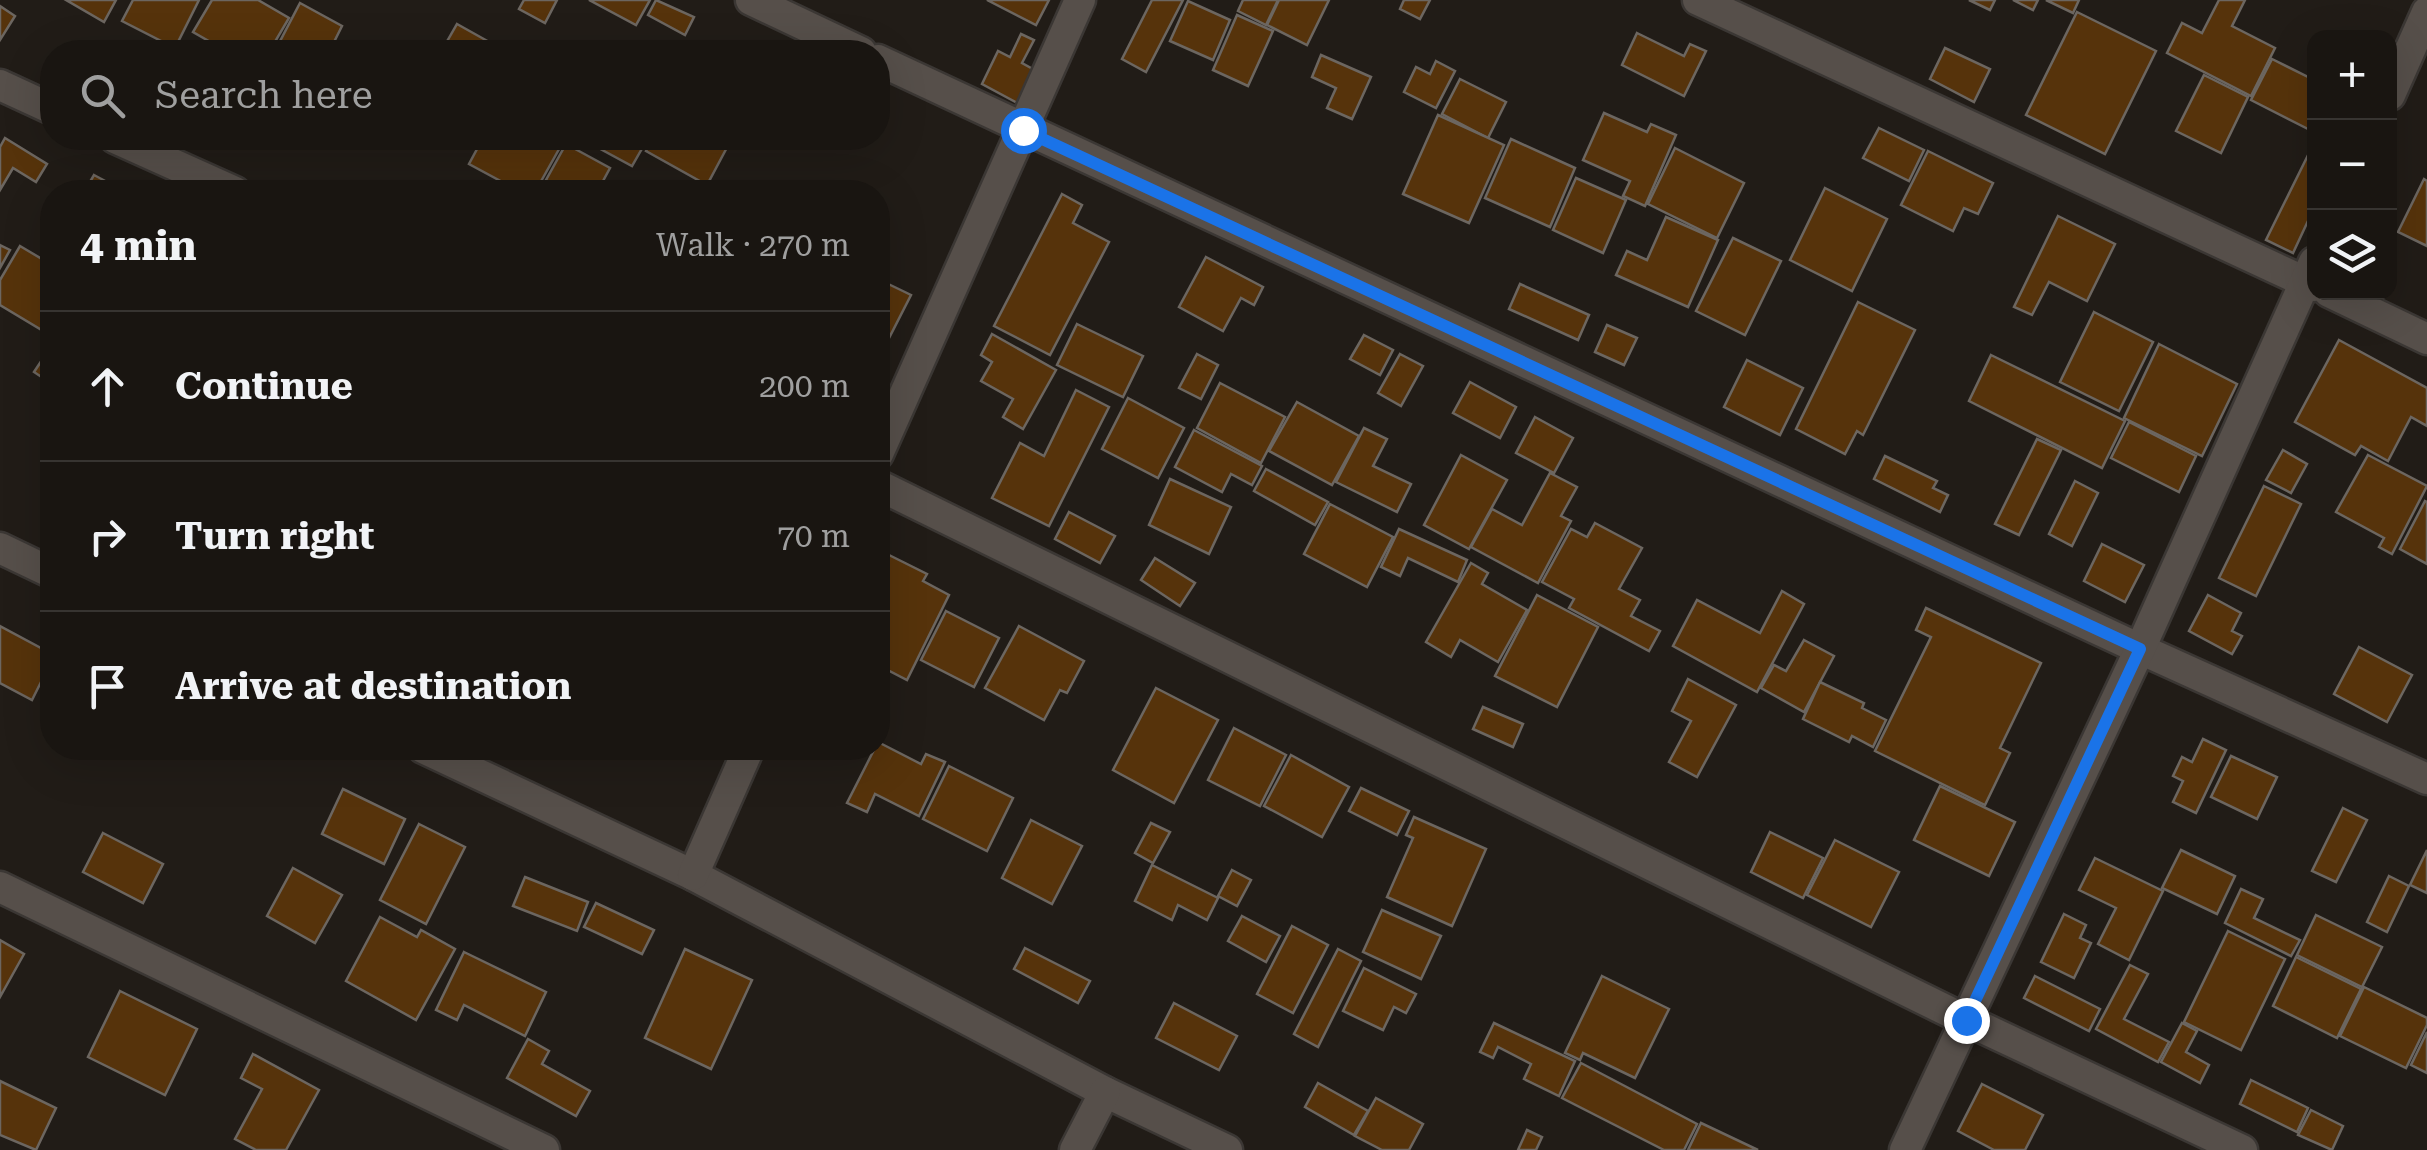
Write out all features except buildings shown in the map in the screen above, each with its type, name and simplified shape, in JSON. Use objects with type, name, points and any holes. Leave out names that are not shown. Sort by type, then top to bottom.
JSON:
[{"type":"street","points":[[751,0],[836,40]]},
{"type":"street","points":[[890,427],[1080,0]]},
{"type":"street","points":[[1698,0],[2307,276]]},
{"type":"street","points":[[2397,79],[2427,12]]},
{"type":"street","points":[[890,66],[2427,779]]},
{"type":"street","points":[[0,85],[40,103]]},
{"type":"street","points":[[141,150],[208,180]]},
{"type":"street","points":[[1905,1150],[2307,299]]},
{"type":"street","points":[[2354,300],[2427,339]]},
{"type":"street","points":[[890,491],[1966,1020],[2242,1150]]},
{"type":"street","points":[[0,548],[40,567]]},
{"type":"street","points":[[449,760],[693,875],[1106,1092],[1227,1150]]},
{"type":"street","points":[[693,875],[744,760]]},
{"type":"street","points":[[0,887],[544,1150]]},
{"type":"street","points":[[1075,1150],[1106,1092]]},
{"type":"route","points":[[1023,130],[2140,649],[1966,1020]]}]
